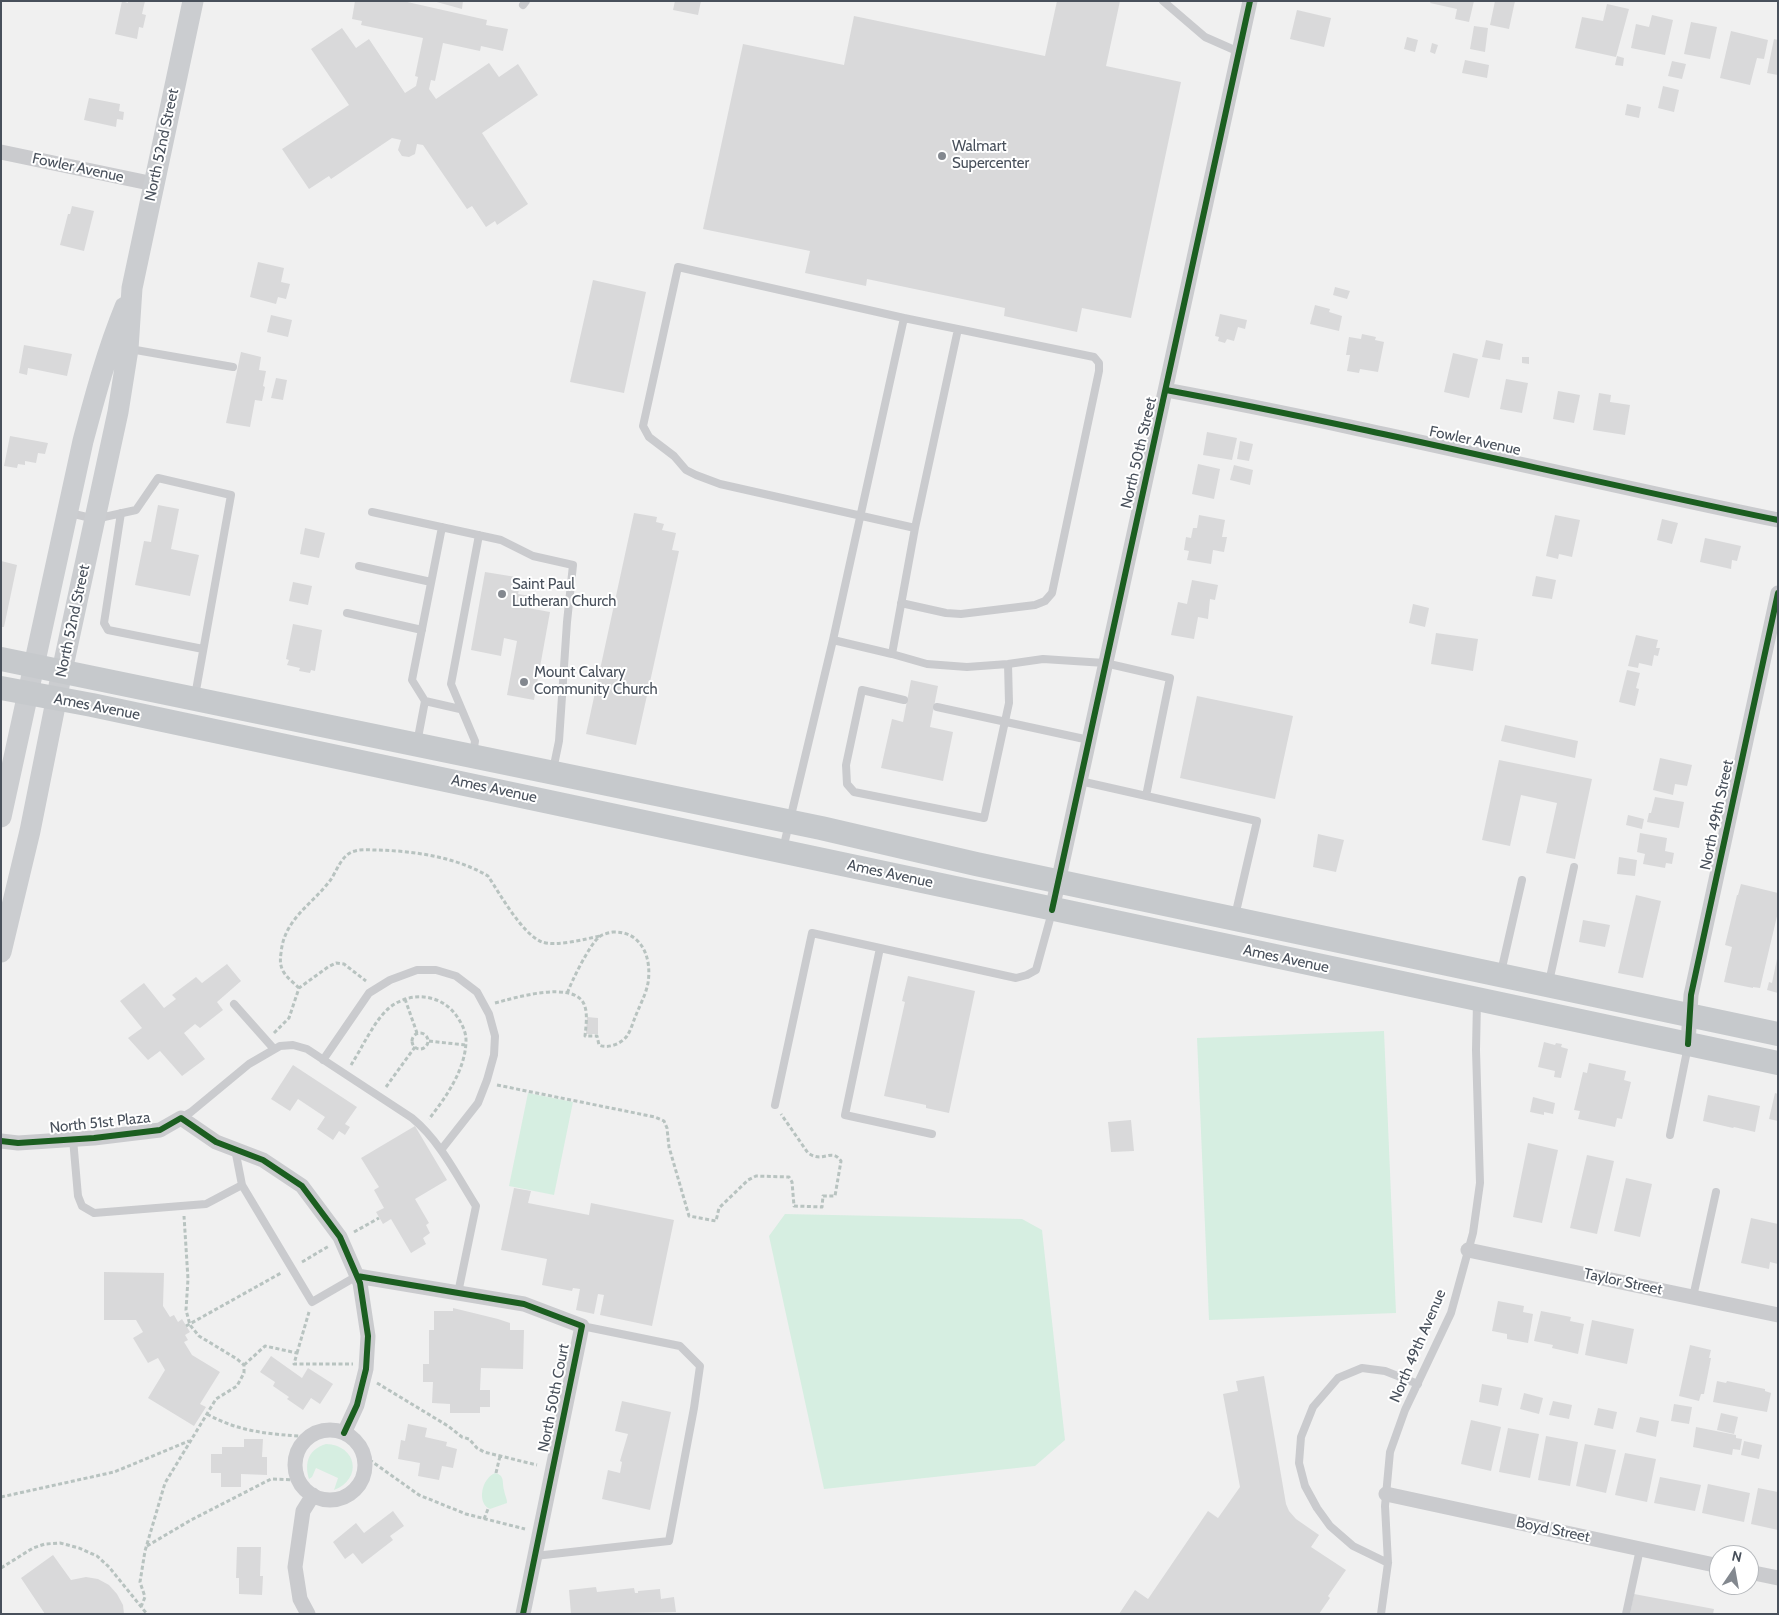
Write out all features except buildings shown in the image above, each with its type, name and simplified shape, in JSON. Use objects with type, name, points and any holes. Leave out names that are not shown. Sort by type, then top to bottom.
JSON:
[{"type":"main road","name":"North 52nd Street","points":[[1,952],[25,850],[118,412],[128,348],[132,288],[193,1]]},
{"type":"main road","name":"North 52nd Street","points":[[1,817],[83,442],[98,382],[132,288]]},
{"type":"main road","name":"Ames Avenue","points":[[1,659],[194,698],[783,851],[1052,910],[1778,1063]]},
{"type":"main road","name":"Ames Avenue","points":[[1,688],[430,758],[473,756],[1778,1034]]},
{"type":"street","name":"North 50th Street","points":[[1052,910],[1250,1]]},
{"type":"street","name":"Fowler Avenue","points":[[1,152],[154,184]]},
{"type":"street","name":"Fowler Avenue","points":[[1166,390],[1351,427],[1778,520]]},
{"type":"street","name":"North 49th Street","points":[[1688,1044],[1691,995],[1778,593]]},
{"type":"street","name":"North 51st Plaza","points":[[1,1141],[18,1144],[160,1130],[181,1118]]},
{"type":"street","points":[[181,1118],[216,1142],[262,1160],[302,1186],[340,1237],[360,1283],[368,1336],[365,1370],[357,1405],[344,1433]]},
{"type":"street","name":"Taylor Street","points":[[1468,1250],[1778,1315]]},
{"type":"street","name":"North 50th Court","points":[[357,1276],[524,1304],[582,1326],[523,1614]]},
{"type":"street","points":[[333,1430],[344,1433],[354,1439],[362,1449],[365,1473],[361,1484],[342,1499],[330,1501],[318,1498],[307,1492],[298,1480],[295,1462],[298,1452],[304,1442],[322,1431],[333,1430]]},
{"type":"street","name":"Boyd Street","points":[[1386,1494],[1709,1564]]},
{"type":"street","points":[[308,1614],[300,1599],[296,1566],[303,1511],[313,1495]]},
{"type":"street","points":[[1759,1574],[1778,1578]]},
{"type":"lane","points":[[1163,1],[1205,37],[1239,52]]},
{"type":"lane","points":[[901,603],[946,613],[961,614],[1035,605],[1045,601],[1052,593],[1099,363],[1094,357],[904,318],[678,267],[644,426],[649,437],[674,456],[686,470],[720,484],[915,528]]},
{"type":"lane","points":[[783,851],[833,640],[859,515],[904,318]]},
{"type":"lane","points":[[892,654],[915,528],[958,329]]},
{"type":"lane","points":[[128,348],[233,367]]},
{"type":"lane","points":[[68,512],[95,519],[136,510],[158,478],[231,496],[194,698]]},
{"type":"lane","points":[[372,512],[501,540],[533,556],[573,565],[559,741],[552,772]]},
{"type":"lane","points":[[121,513],[104,623],[108,630],[203,649]]},
{"type":"lane","points":[[430,758],[425,701],[412,680],[442,527]]},
{"type":"lane","points":[[473,756],[475,741],[451,684],[479,535]]},
{"type":"lane","points":[[359,566],[431,582]]},
{"type":"lane","points":[[347,613],[422,630]]},
{"type":"lane","points":[[833,640],[927,664],[967,667],[1043,659],[1105,663],[1170,678],[1146,796]]},
{"type":"lane","points":[[904,700],[862,690],[846,766],[847,784],[854,792],[984,818],[1009,703],[1008,664]]},
{"type":"lane","points":[[425,701],[460,709]]},
{"type":"lane","points":[[937,707],[1089,740]]},
{"type":"lane","points":[[1080,782],[1257,821],[1235,918]]},
{"type":"lane","points":[[1548,984],[1574,867]]},
{"type":"lane","points":[[1500,974],[1522,880]]},
{"type":"lane","points":[[775,1105],[812,933],[1016,978],[1036,970],[1052,910]]},
{"type":"lane","points":[[880,948],[845,1114],[932,1134]]},
{"type":"lane","points":[[323,1060],[369,993],[390,980],[417,970],[436,970],[456,976],[477,992],[489,1014],[495,1036],[494,1055],[478,1103],[441,1150]]},
{"type":"lane","name":"North 49th Avenue","points":[[1381,1614],[1388,1562],[1385,1506],[1390,1452],[1405,1410],[1450,1313],[1473,1233],[1480,1183],[1476,1050],[1477,999]]},
{"type":"lane","points":[[234,1004],[274,1049]]},
{"type":"lane","points":[[1670,1135],[1688,1044]]},
{"type":"lane","points":[[181,1118],[191,1112],[248,1064],[274,1049],[280,1046],[293,1045],[307,1049],[423,1127],[441,1150],[476,1206],[458,1293]]},
{"type":"lane","points":[[73,1139],[78,1196],[82,1206],[94,1213],[206,1204],[242,1185]]},
{"type":"lane","points":[[235,1149],[242,1185],[312,1302],[357,1276]]},
{"type":"lane","points":[[1693,1297],[1716,1192]]},
{"type":"lane","points":[[535,1556],[669,1541],[700,1366],[680,1346],[582,1326]]},
{"type":"lane","points":[[1388,1562],[1353,1546],[1330,1526],[1317,1508],[1305,1486],[1299,1463],[1302,1437],[1313,1407],[1338,1378],[1362,1368],[1385,1371],[1418,1384]]},
{"type":"lane","points":[[1626,1614],[1640,1549]]},
{"type":"path","points":[[299,988],[286,975],[280,964],[286,930],[329,882],[344,857],[354,851],[392,850],[447,860],[482,873],[488,876],[511,912],[533,936],[542,942],[559,943],[608,933],[625,932],[638,940],[642,946],[648,966],[648,985],[626,1037],[610,1046],[602,1046],[598,1042],[597,1036],[585,1036],[586,1012],[582,1001],[576,996],[550,991],[485,1006]]},
{"type":"path","points":[[567,994],[590,947],[600,936]]},
{"type":"path","points":[[266,1041],[289,1018],[299,988],[328,966],[336,963],[344,964],[376,989]]},
{"type":"path","points":[[345,1074],[388,1008],[405,998],[414,996],[441,1000],[453,1010],[462,1024],[466,1037],[465,1046],[458,1073],[447,1096],[423,1127]]},
{"type":"path","points":[[405,998],[417,1033]]},
{"type":"path","points":[[417,1033],[425,1034],[429,1041]]},
{"type":"path","points":[[417,1033],[412,1039],[415,1047],[425,1048],[429,1041]]},
{"type":"path","points":[[429,1041],[465,1046]]},
{"type":"path","points":[[378,1096],[415,1047]]},
{"type":"path","points":[[486,1083],[655,1117],[664,1121],[669,1147],[688,1216],[716,1221],[720,1208],[748,1180],[756,1176],[789,1177],[792,1182],[794,1206],[822,1206],[823,1196],[835,1196],[841,1161],[838,1157],[831,1154],[820,1158],[808,1153],[775,1105]]},
{"type":"path","points":[[183,1206],[188,1279],[186,1310],[190,1325],[199,1336],[244,1365]]},
{"type":"path","points":[[312,1302],[294,1364],[365,1370],[415,1407],[448,1426],[462,1437],[469,1439],[477,1448],[500,1456],[553,1469]]},
{"type":"path","points":[[141,1607],[145,1597],[140,1582],[146,1546],[165,1483],[190,1441],[216,1399],[237,1386],[244,1373],[244,1365],[265,1346],[297,1353]]},
{"type":"path","points":[[207,1414],[224,1423],[256,1432],[310,1437]]},
{"type":"path","points":[[1,1497],[114,1472],[190,1441]]},
{"type":"path","points":[[364,1456],[419,1495],[484,1519],[540,1533]]},
{"type":"path","points":[[496,1473],[500,1456]]},
{"type":"path","points":[[146,1546],[191,1520],[271,1479],[298,1480]]},
{"type":"path","points":[[484,1519],[488,1509]]},
{"type":"path","points":[[1,1568],[33,1548],[45,1544],[60,1543],[79,1548],[97,1556],[109,1567],[147,1614]]},
{"type":"green space","points":[[1384,1031],[1396,1313],[1209,1320],[1197,1038]]},
{"type":"green space","points":[[528,1093],[573,1102],[554,1195],[509,1186]]},
{"type":"green space","points":[[785,1214],[1022,1219],[1042,1230],[1065,1440],[1035,1466],[824,1489],[769,1236]]},
{"type":"green space","points":[[326,1444],[344,1450],[350,1456],[352,1463],[352,1471],[349,1478],[343,1485],[334,1490],[338,1478],[316,1468],[309,1479],[307,1467],[309,1457],[315,1449]]},
{"type":"green space","points":[[495,1473],[502,1477],[507,1503],[490,1509],[483,1502],[482,1491],[487,1480]]},
{"type":"cycle path","points":[[1052,910],[1250,1]]},
{"type":"cycle path","points":[[1166,390],[1319,420],[1778,520]]},
{"type":"cycle path","points":[[1688,1044],[1691,995],[1778,593]]},
{"type":"cycle path","points":[[1,1141],[18,1143],[94,1138],[160,1130],[181,1118],[216,1142],[263,1160],[302,1186],[340,1237],[360,1283],[368,1336],[366,1369],[357,1405],[344,1433]]},
{"type":"cycle path","points":[[357,1276],[524,1304],[582,1326],[523,1614]]},
{"type":"place","name":"Walmart Supercenter","points":[[942,156]]},
{"type":"place","name":"Saint Paul Lutheran Church","points":[[502,594]]},
{"type":"place","name":"Mount Calvary Community Church","points":[[524,682]]}]
